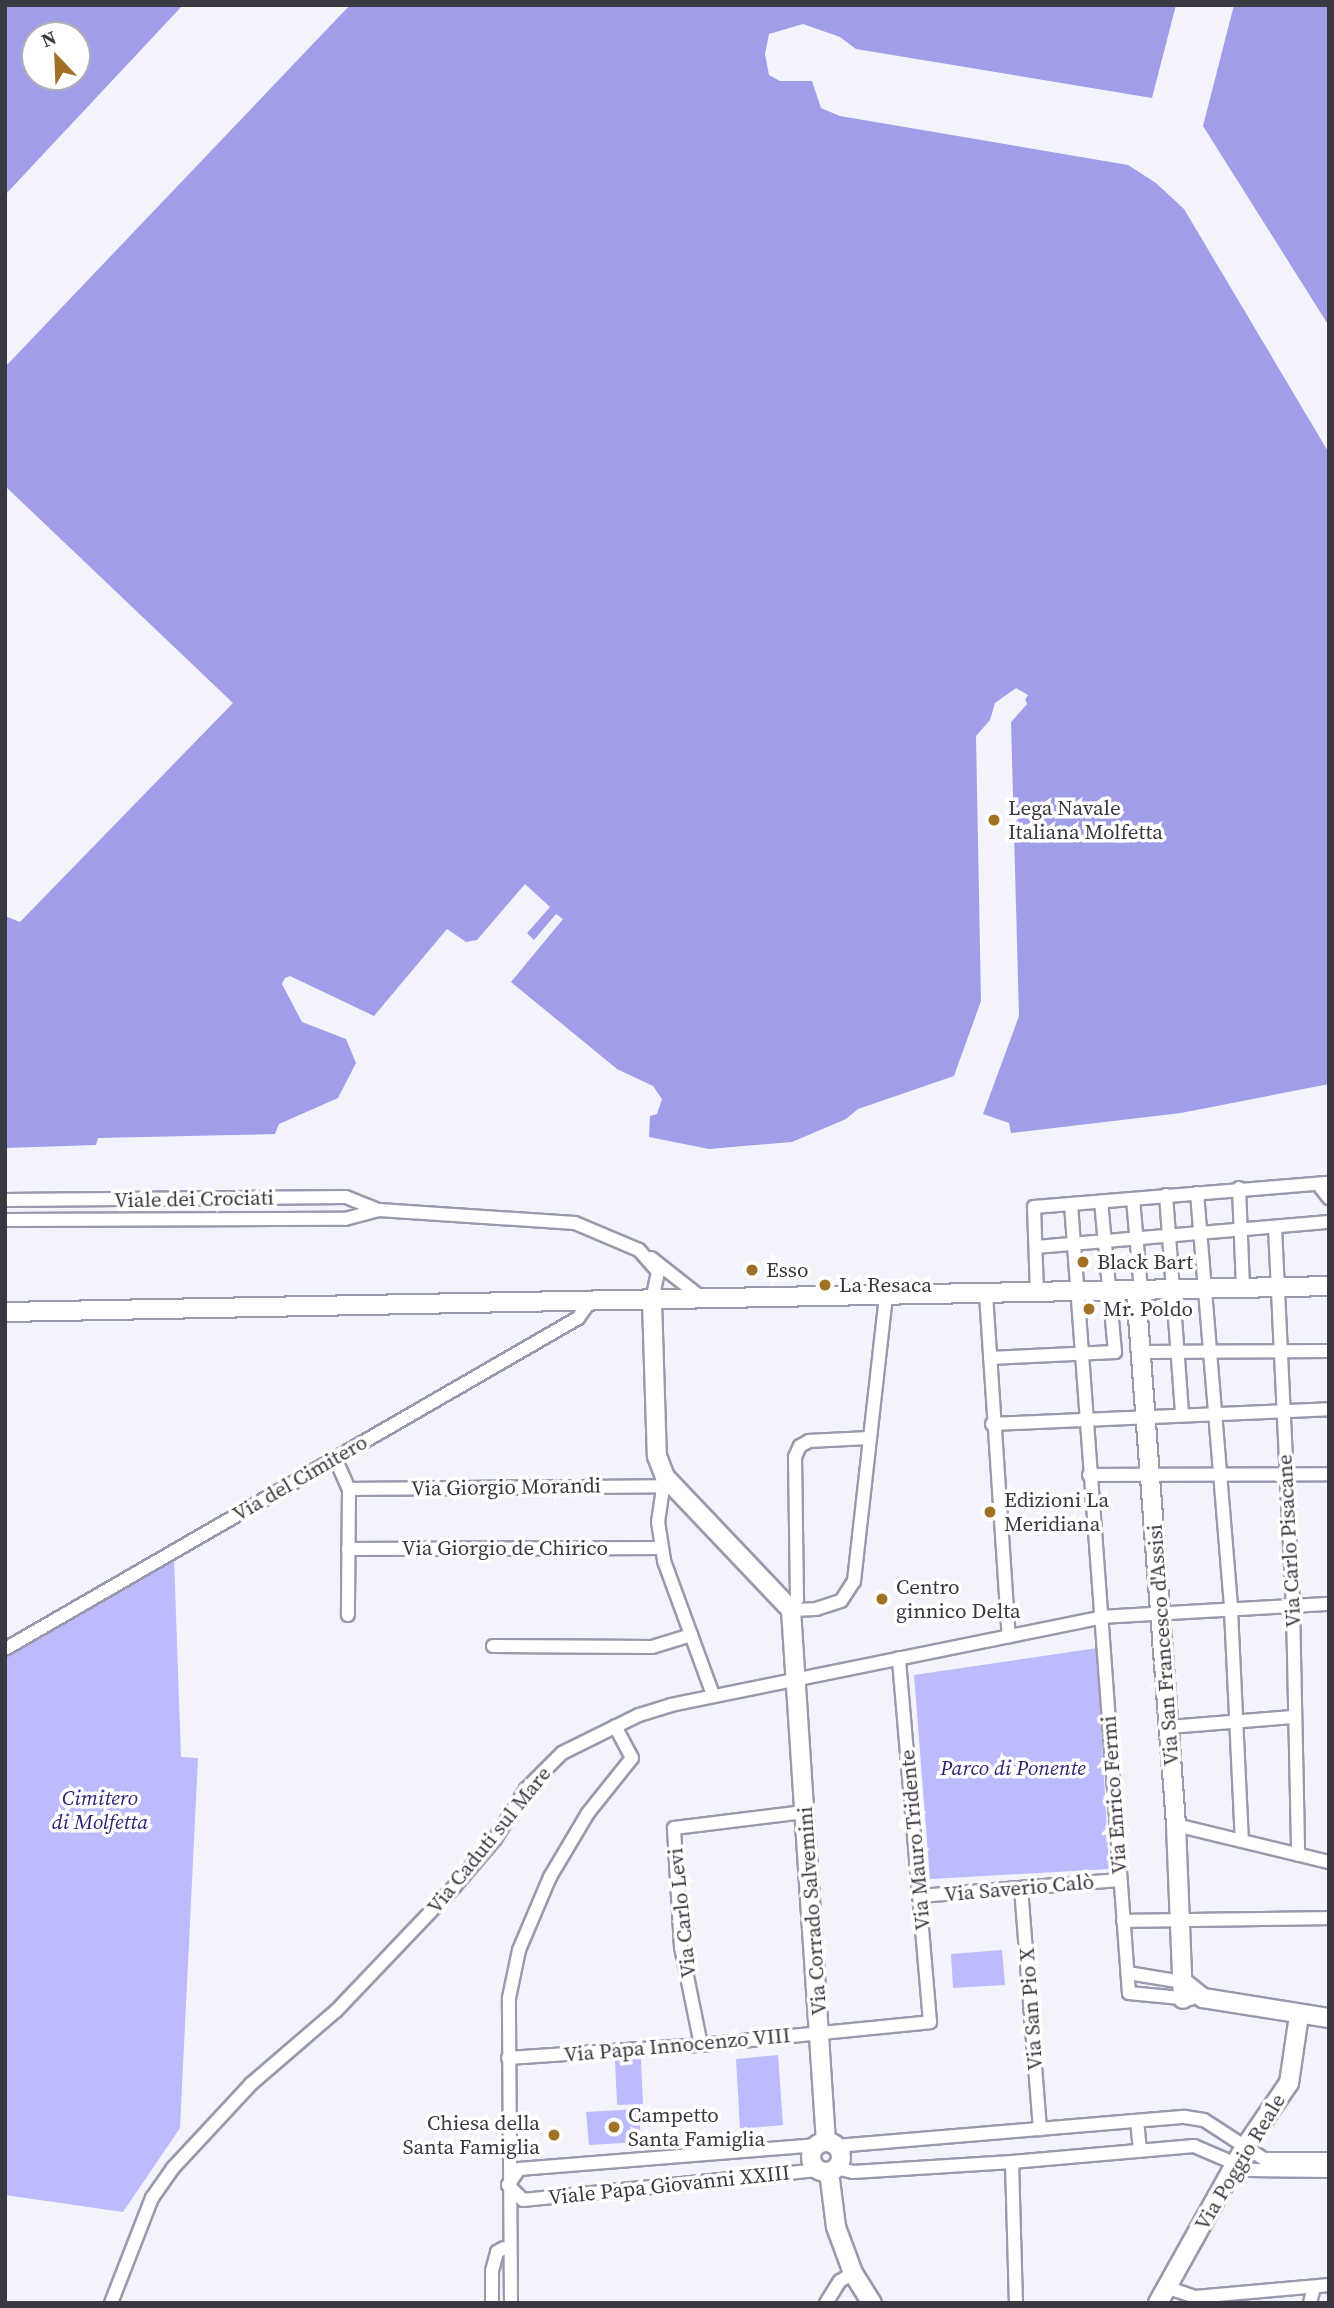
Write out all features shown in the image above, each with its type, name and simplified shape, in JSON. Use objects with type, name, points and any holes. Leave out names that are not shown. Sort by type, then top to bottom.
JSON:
[{"type":"street","points":[[1037,1293],[1034,1207],[1239,1188],[1324,1184],[1329,1198]]},
{"type":"street","points":[[1239,1188],[1243,1288]]},
{"type":"street","points":[[1196,1193],[1231,1610],[1233,1720],[1242,1840]]},
{"type":"street","points":[[1166,1195],[1182,1413]]},
{"type":"street","name":"Viale dei Crociati","points":[[5,1200],[346,1197],[379,1210],[575,1223],[639,1250],[663,1265],[689,1290],[706,1299]]},
{"type":"street","points":[[1133,1199],[1139,1290]]},
{"type":"street","points":[[990,1358],[1115,1352],[1101,1202]]},
{"type":"street","name":"Via Enrico Fermi","points":[[1071,1204],[1129,1993],[1183,1991]]},
{"type":"street","name":"Viale dei Crociati","points":[[5,1220],[345,1219],[379,1210]]},
{"type":"street","points":[[1035,1247],[1136,1241],[1329,1222]]},
{"type":"street","name":"Via Carlo Pisacane","points":[[1275,1227],[1293,1607],[1293,1717],[1298,1855]]},
{"type":"street","points":[[639,1250],[658,1272],[652,1301],[657,1456],[664,1482],[658,1522],[662,1548],[713,1695]]},
{"type":"street","points":[[663,1265],[674,1283],[670,1301]]},
{"type":"street","points":[[5,1312],[886,1297],[1326,1284]]},
{"type":"street","name":"Via San Francesco d'Assisi","points":[[1139,1290],[1140,1352],[1177,1825],[1183,1991]]},
{"type":"street","points":[[986,1294],[992,1424],[1009,1636]]},
{"type":"street","points":[[664,1482],[791,1610],[816,1609],[841,1601],[855,1581],[872,1443],[868,1438],[886,1297]]},
{"type":"street","name":"Via del Cimitero","points":[[5,1649],[578,1318],[589,1303]]},
{"type":"street","points":[[1140,1352],[1329,1350]]},
{"type":"street","points":[[992,1424],[1086,1417],[1329,1409]]},
{"type":"street","points":[[791,1610],[797,1599],[795,1457],[800,1446],[809,1441],[868,1438]]},
{"type":"street","points":[[335,1458],[349,1489],[348,1615]]},
{"type":"street","points":[[1089,1475],[1329,1474]]},
{"type":"street","name":"Via Giorgio Morandi","points":[[349,1489],[664,1482]]},
{"type":"street","name":"Via Giorgio de Chirico","points":[[348,1549],[662,1548]]},
{"type":"street","name":"Via Caduti sul Mare","points":[[111,2303],[152,2198],[179,2161],[251,2084],[336,2011],[454,1887],[495,1839],[540,1773],[562,1753],[615,1726],[659,1708],[1102,1617],[1329,1604]]},
{"type":"street","name":"Via Corrado Salvemini","points":[[791,1610],[827,2144]]},
{"type":"street","points":[[493,1646],[652,1647],[691,1635]]},
{"type":"street","name":"Via Mauro Tridente","points":[[899,1658],[930,2022]]},
{"type":"street","points":[[1169,1727],[1293,1717]]},
{"type":"street","points":[[502,2303],[506,2272],[508,2185],[509,1998],[519,1950],[550,1877],[588,1813],[632,1758],[615,1726]]},
{"type":"street","name":"Via Carlo Levi","points":[[701,2045],[681,1947],[674,1828],[804,1812]]},
{"type":"street","points":[[1177,1825],[1329,1862]]},
{"type":"street","name":"Via Saverio Calò","points":[[919,1896],[1119,1880]]},
{"type":"street","name":"Via San Pio X","points":[[1021,1888],[1040,2129]]},
{"type":"street","points":[[1123,1921],[1329,1918]]},
{"type":"street","points":[[1128,1973],[1203,1998],[1329,2018]]},
{"type":"street","name":"Via Poggio Reale","points":[[1162,2295],[1245,2147],[1289,2083],[1299,2015]]},
{"type":"street","name":"Via Papa Innocenzo VIII","points":[[508,2058],[701,2045],[930,2022]]},
{"type":"street","name":"Viale Papa Giovanni XXIII","points":[[1329,2159],[1268,2159],[1198,2118],[519,2169],[508,2185],[523,2200],[828,2170],[853,2172],[1194,2147],[1250,2170],[1329,2171]]},
{"type":"street","points":[[1137,2121],[1140,2151]]},
{"type":"street","points":[[827,2144],[841,2157],[828,2170],[835,2227],[853,2273],[872,2303]]},
{"type":"street","name":"Viale Papa Giovanni XXIII","points":[[827,2144],[811,2158],[828,2170]]},
{"type":"street","points":[[1012,2162],[1016,2303]]},
{"type":"street","points":[[508,2185],[504,2248],[511,2303]]},
{"type":"street","points":[[492,2303],[492,2271],[497,2252],[504,2248]]},
{"type":"street","points":[[826,2303],[840,2281],[853,2273]]},
{"type":"street","points":[[1162,2295],[1195,2297],[1329,2285]]},
{"type":"street","points":[[1310,2303],[1314,2287]]},
{"type":"green space","name":"Cimitero di Molfetta","points":[[174,1558],[181,1757],[198,1758],[180,2128],[123,2212],[5,2195],[5,1655]]},
{"type":"green space","name":"Parco di Ponente","points":[[1097,1648],[1109,1869],[930,1879],[914,1675]]},
{"type":"green space","points":[[1002,1950],[1005,1985],[953,1988],[951,1954]]},
{"type":"green space","points":[[778,2055],[783,2125],[740,2129],[736,2059]]},
{"type":"green space","name":"Campetto Santa Famiglia","points":[[641,2059],[643,2104],[617,2105],[615,2060]]},
{"type":"green space","name":"Campetto Santa Famiglia","points":[[639,2109],[641,2142],[589,2145],[586,2112]]},
{"type":"shaded area","points":[[5,5],[183,5],[5,195]]},
{"type":"shaded area","points":[[350,5],[1176,5],[1152,98],[856,49],[840,37],[803,24],[769,34],[765,54],[769,75],[780,81],[812,81],[821,108],[840,116],[1128,165],[1156,183],[1184,209],[1329,453],[1329,1084],[1181,1113],[1011,1133],[1009,1123],[983,1114],[1019,1016],[1011,722],[1028,695],[1016,688],[995,703],[990,720],[976,736],[981,1001],[954,1076],[858,1109],[846,1119],[792,1142],[709,1149],[649,1137],[650,1116],[657,1114],[662,1099],[653,1086],[617,1069],[511,982],[563,919],[556,914],[534,940],[527,933],[550,907],[525,884],[477,940],[466,942],[447,929],[374,1016],[290,976],[285,978],[282,984],[302,1022],[346,1039],[356,1063],[338,1098],[279,1124],[275,1134],[98,1138],[96,1145],[5,1148],[5,916],[20,922],[233,703],[5,486],[5,367]]},
{"type":"shaded area","points":[[1234,5],[1329,5],[1329,326],[1203,126]]},
{"type":"pier","points":[[1024,696],[1027,704],[1011,722],[1011,849],[1007,722]]},
{"type":"place","name":"Lega Navale Italiana Molfetta","points":[[994,820]]},
{"type":"place","name":"Black Bart","points":[[1083,1262]]},
{"type":"place","name":"Esso","points":[[752,1270]]},
{"type":"place","name":"La Resaca","points":[[825,1285]]},
{"type":"place","name":"Mr. Poldo","points":[[1089,1309]]},
{"type":"place","name":"Edizioni La Meridiana","points":[[990,1512]]},
{"type":"place","name":"Centro ginnico Delta","points":[[882,1599]]},
{"type":"place","name":"Campetto Santa Famiglia","points":[[614,2127]]},
{"type":"place","name":"Chiesa della Santa Famiglia","points":[[554,2135]]}]
